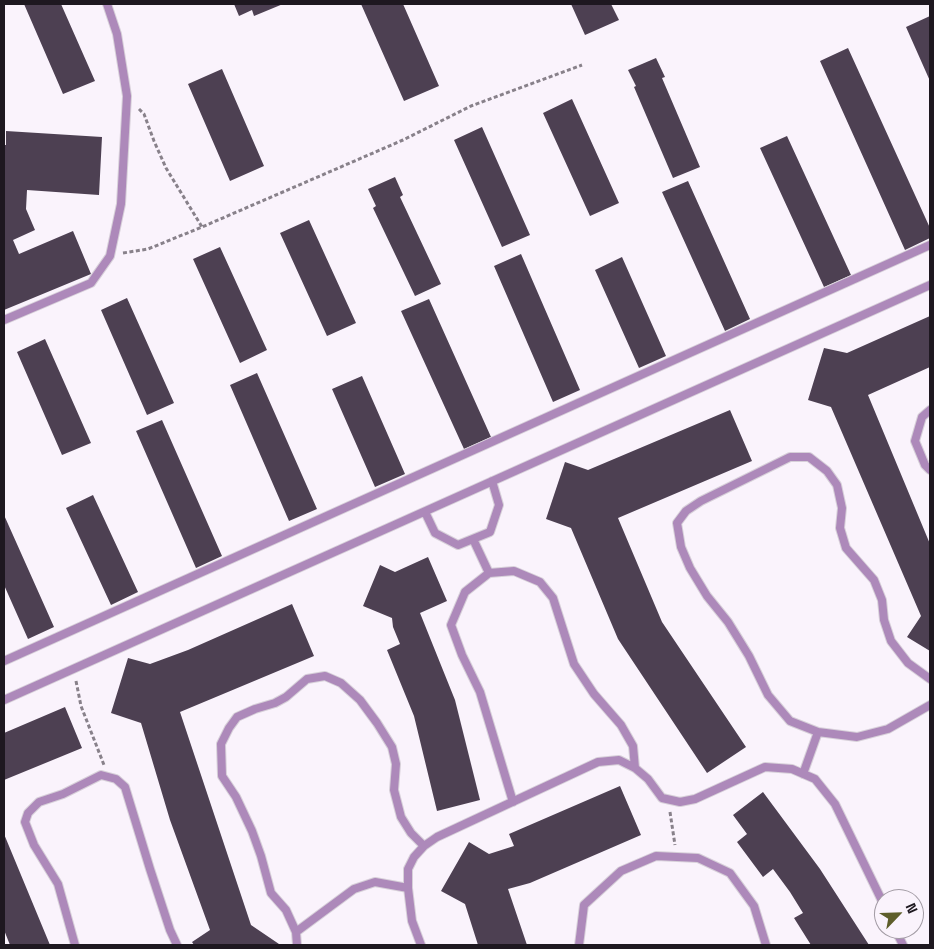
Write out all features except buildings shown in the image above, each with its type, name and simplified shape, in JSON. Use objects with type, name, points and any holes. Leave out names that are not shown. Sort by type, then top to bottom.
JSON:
[{"type":"lane","points":[[4,320],[91,283],[110,256],[121,204],[127,96],[117,34],[107,4]]},
{"type":"lane","points":[[4,661],[930,245]]},
{"type":"lane","points":[[4,700],[930,285]]},
{"type":"lane","points":[[930,410],[922,417],[915,441],[925,465],[930,470]]},
{"type":"lane","points":[[930,679],[908,664],[891,641],[884,620],[882,600],[874,580],[846,548],[840,528],[842,508],[837,485],[827,471],[809,457],[790,457],[701,501],[686,511],[677,523],[681,547],[690,568],[749,656],[768,695],[790,721],[818,732],[857,736],[888,729],[930,705]]},
{"type":"lane","points":[[425,512],[435,533],[458,545],[490,532],[499,505],[492,481]]},
{"type":"lane","points":[[473,539],[488,573]]},
{"type":"lane","points":[[513,802],[480,692],[462,655],[451,625],[465,592],[488,573],[514,571],[540,582],[553,598],[574,664],[594,694],[621,725],[633,746],[635,768]]},
{"type":"lane","points":[[297,945],[296,932],[286,910],[271,893],[252,831],[236,798],[222,776],[221,744],[237,717],[275,703],[286,697],[307,679],[325,676],[341,683],[360,700],[392,747],[396,764],[394,790],[401,817],[411,833],[424,846]]},
{"type":"lane","points":[[803,774],[818,732]]},
{"type":"lane","points":[[421,945],[412,921],[408,869],[414,857],[424,846],[437,837],[598,762],[619,760],[635,768],[648,779],[662,798],[680,802],[695,799],[765,767],[792,768],[815,779],[835,804],[876,889]]},
{"type":"lane","points":[[75,945],[58,884],[34,845],[25,822],[28,813],[39,802],[63,794],[101,775],[116,779],[125,787],[170,930],[177,945]]},
{"type":"lane","points":[[579,945],[584,905],[621,871],[656,856],[698,858],[730,873],[754,906],[766,945]]},
{"type":"lane","points":[[296,932],[354,889],[375,882],[408,888]]},
{"type":"path","points":[[110,256],[148,249],[403,140],[471,106],[582,66]]},
{"type":"path","points":[[127,96],[144,114],[166,168],[202,227]]},
{"type":"path","points":[[74,668],[81,706],[104,764],[101,775]]},
{"type":"path","points":[[668,799],[677,857]]}]
